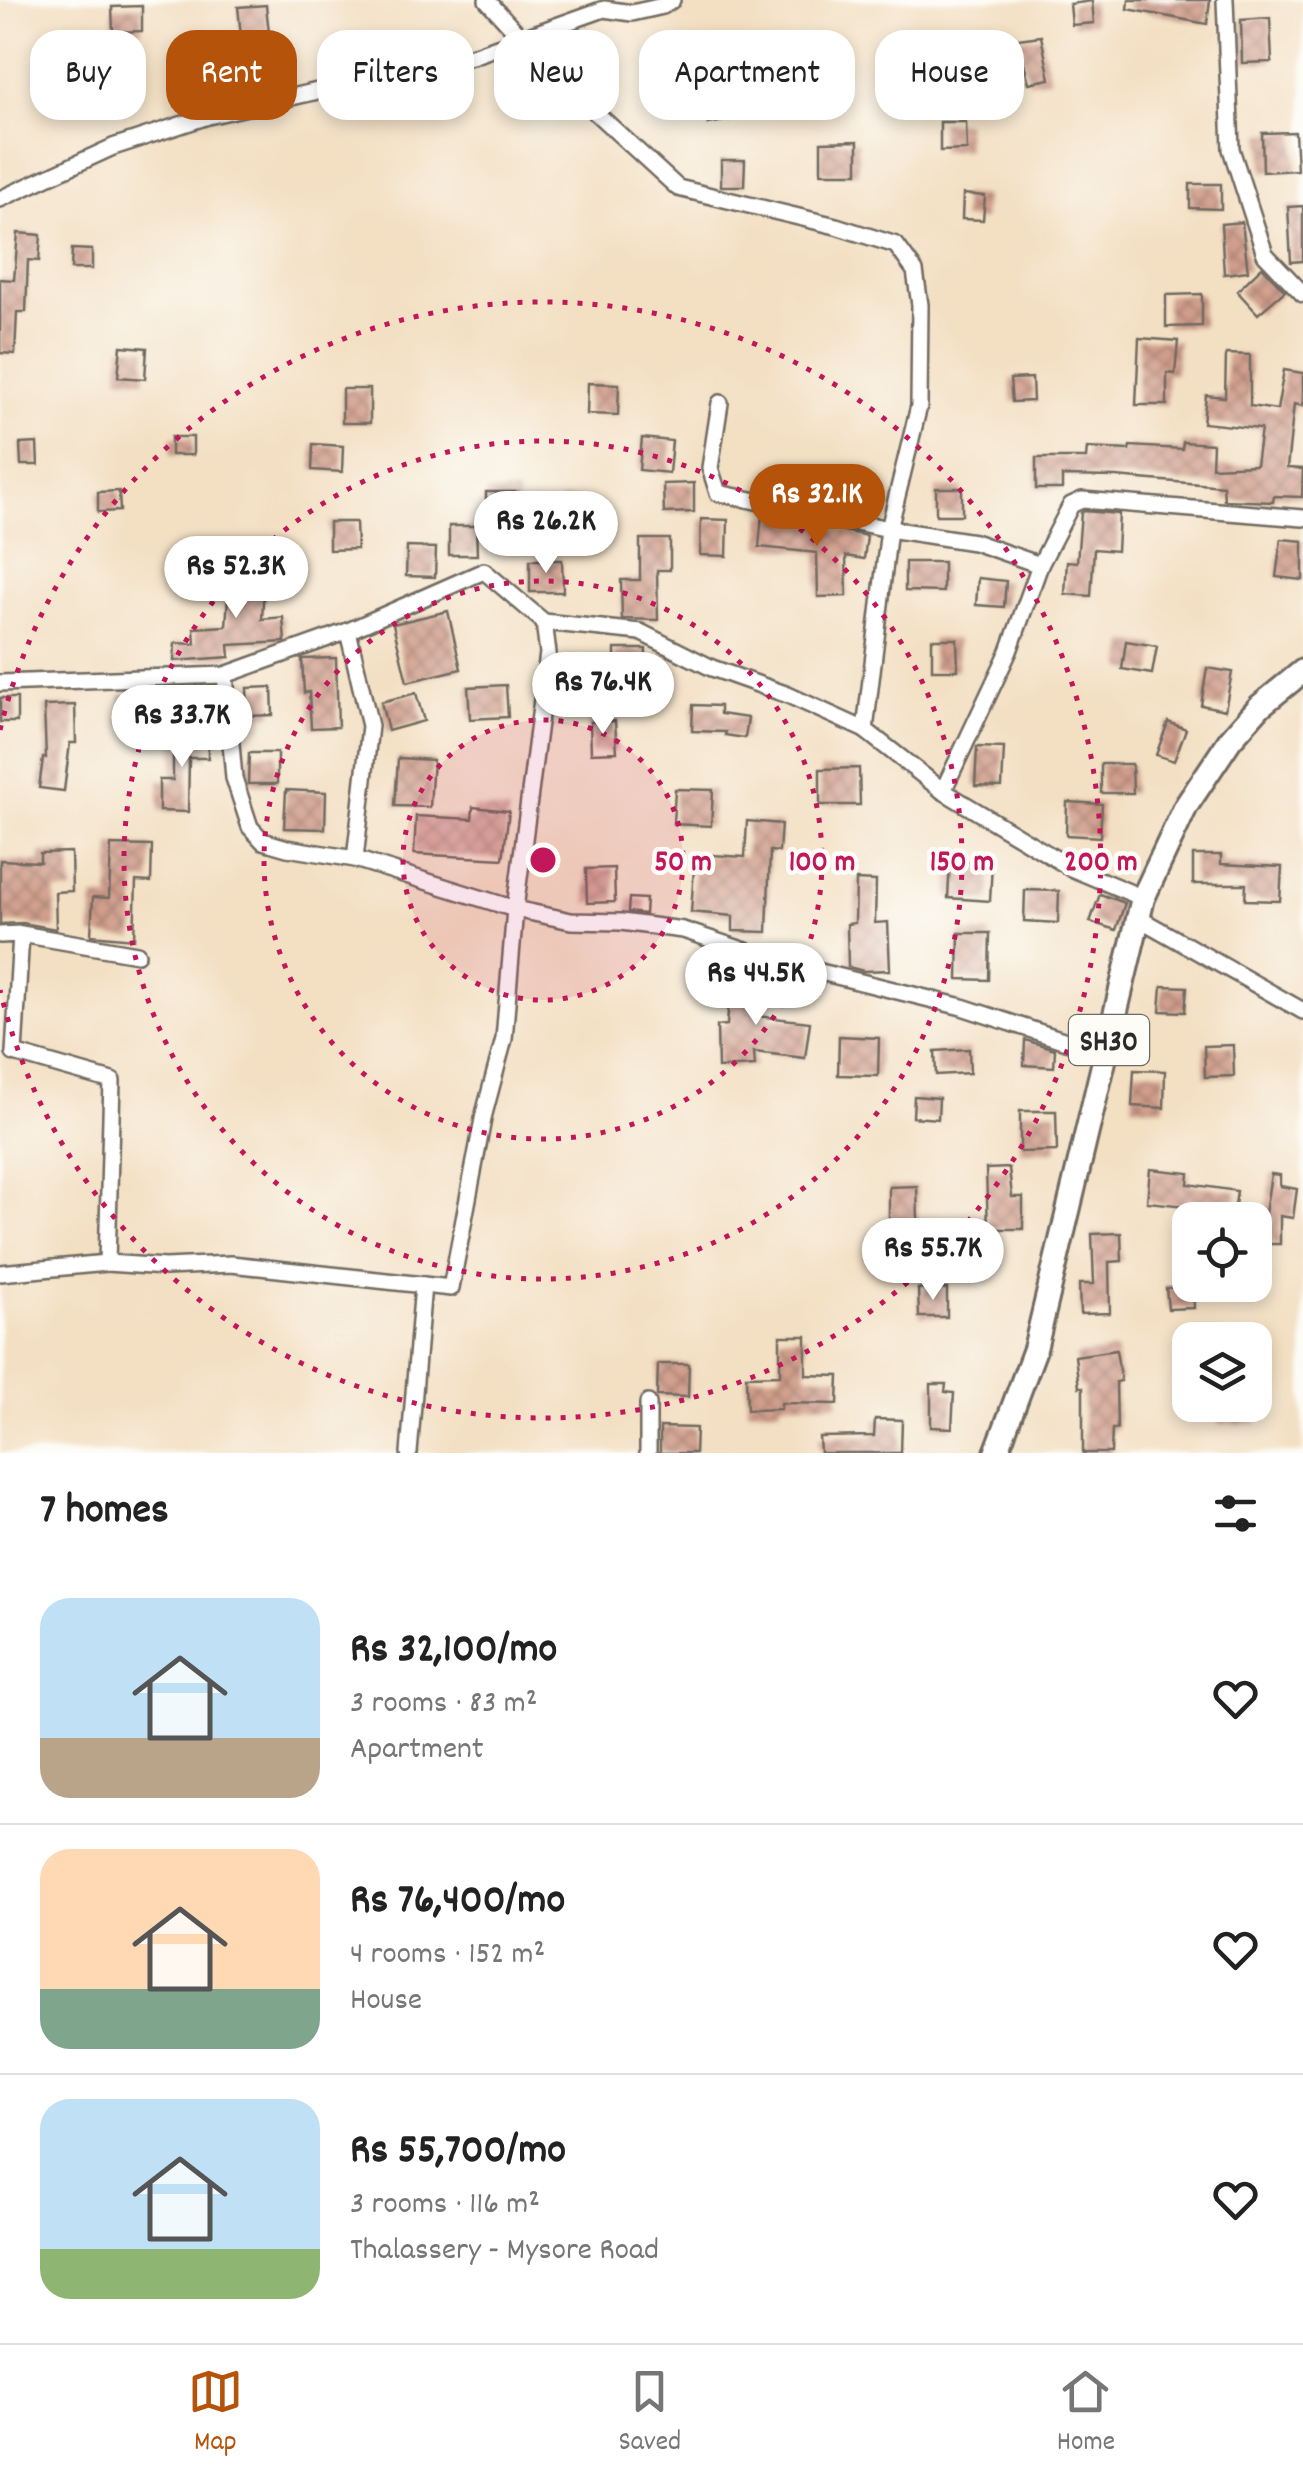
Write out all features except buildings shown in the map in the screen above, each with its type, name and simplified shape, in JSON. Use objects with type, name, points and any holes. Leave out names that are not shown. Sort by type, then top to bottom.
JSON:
[{"type":"main road","name":"SH30","points":[[996,1453],[1035,1349],[1142,909],[1186,806],[1230,740],[1260,706],[1303,671]]},
{"type":"street","points":[[488,0],[515,30]]},
{"type":"street","points":[[545,30],[604,9],[632,13],[672,0]]},
{"type":"street","points":[[1225,0],[1232,150],[1265,254],[1303,294]]},
{"type":"street","points":[[0,199],[113,147],[208,116],[494,48]]},
{"type":"street","points":[[604,120],[678,188],[836,226],[896,246],[915,271],[919,406],[888,529],[865,730]]},
{"type":"street","points":[[720,404],[710,468],[718,493],[888,529],[974,542],[1040,565]]},
{"type":"street","points":[[944,791],[1009,651],[1040,565],[1070,505],[1082,500],[1303,518]]},
{"type":"street","points":[[0,683],[224,676],[348,631],[484,572],[544,622],[640,632],[712,668],[788,695],[865,730],[944,791],[1142,909],[1303,1012]]},
{"type":"street","points":[[0,1273],[107,1263],[165,1267],[232,1264],[451,1288],[484,1114],[504,1039],[515,909],[548,653],[544,622]]},
{"type":"street","points":[[348,631],[370,726],[356,859]]},
{"type":"street","points":[[224,676],[234,778],[250,828],[264,841],[356,859],[515,909],[571,920],[682,930],[776,961],[962,1007],[1106,1054]]},
{"type":"street","points":[[22,934],[7,1052],[112,1081],[107,1263]]},
{"type":"street","points":[[0,935],[22,934],[138,954]]},
{"type":"street","points":[[409,1453],[423,1285]]},
{"type":"street","points":[[648,1404],[648,1453]]}]
